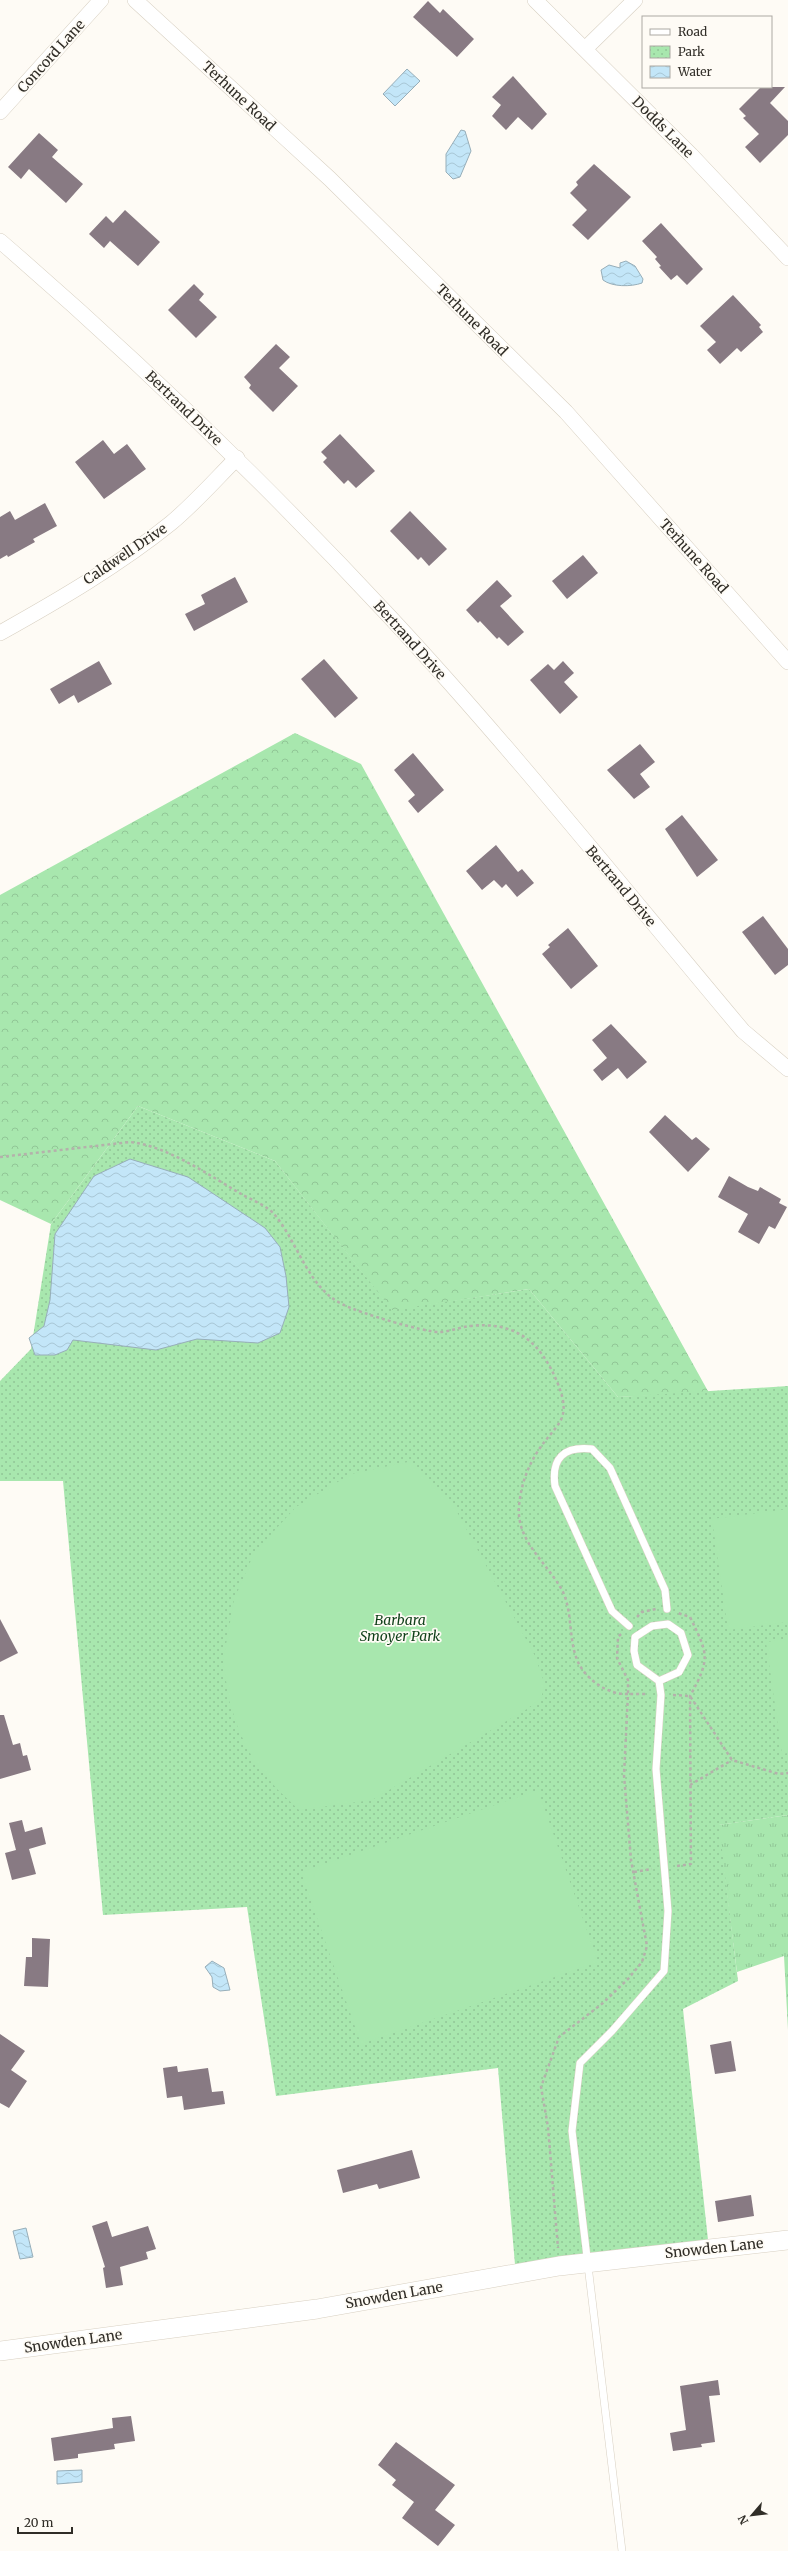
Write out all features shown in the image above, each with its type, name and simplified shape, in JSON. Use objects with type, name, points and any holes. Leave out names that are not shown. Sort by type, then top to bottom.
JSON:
[{"type":"street","name":"Concord Lane","points":[[0,112],[101,0]]},
{"type":"street","name":"Terhune Road","points":[[135,0],[330,179],[566,412],[788,662]]},
{"type":"street","name":"Dodds Lane","points":[[535,0],[586,48],[788,258]]},
{"type":"street","points":[[586,48],[635,0]]},
{"type":"street","name":"Bertrand Drive","points":[[0,241],[112,339],[237,458],[390,617],[479,717],[743,1031],[788,1069]]},
{"type":"street","name":"Caldwell Drive","points":[[0,633],[42,609],[140,547],[173,522],[237,458]]},
{"type":"street","name":"Snowden Lane","points":[[0,2351],[317,2309],[559,2266],[788,2240]]},
{"type":"lane","points":[[628,1626],[612,1611],[555,1486],[553,1472],[560,1456],[577,1447],[592,1449],[610,1468],[664,1590],[667,1610]]},
{"type":"lane","points":[[622,2551],[572,2131],[580,2063],[612,2031],[664,1972],[668,1911],[656,1769],[661,1695],[659,1680],[637,1665],[634,1652],[635,1637],[652,1626],[668,1624],[682,1633],[688,1655],[678,1672],[659,1680]]},
{"type":"path","points":[[0,1157],[130,1142],[142,1143],[185,1162],[272,1212],[321,1288],[343,1305],[438,1332],[469,1326],[497,1324],[519,1332],[540,1351],[558,1385],[564,1411],[556,1431],[539,1449],[524,1476],[519,1508],[523,1533],[561,1589],[569,1606],[572,1640],[580,1667],[593,1684],[628,1694],[690,1696],[732,1760],[780,1774],[788,1773]]},
{"type":"path","points":[[559,2266],[548,2127],[541,2087],[559,2037],[603,2003],[628,1979],[642,1962],[647,1946],[631,1860],[624,1775],[628,1694]]},
{"type":"path","points":[[690,1785],[732,1760]]},
{"type":"green space","points":[[295,733],[361,764],[709,1393],[618,1397],[529,1289],[392,1311],[275,1161],[138,1106],[51,1224],[0,1200],[0,895]]},
{"type":"green space","name":"Barbara Smoyer Park","points":[[138,1106],[275,1161],[392,1310],[529,1289],[618,1397],[788,1386],[788,1815],[719,1825],[738,1981],[683,2009],[709,2249],[516,2276],[498,2068],[276,2096],[247,1907],[103,1915],[63,1481],[0,1481],[0,1381],[31,1349],[51,1224]]},
{"type":"green space","points":[[408,1462],[456,1510],[535,1656],[545,1685],[541,1698],[527,1709],[372,1800],[299,1810],[277,1789],[254,1761],[239,1731],[229,1700],[223,1661],[234,1600],[254,1553],[296,1507],[351,1474]]},
{"type":"green space","points":[[788,1509],[788,1622],[728,1630],[712,1519]]},
{"type":"green space","points":[[788,1639],[788,1753],[782,1754],[766,1642]]},
{"type":"green space","points":[[538,1790],[598,1962],[361,2044],[301,1872]]},
{"type":"green space","points":[[788,1815],[788,2030],[784,1956],[737,1972],[718,1825]]},
{"type":"water","points":[[407,69],[420,81],[395,106],[383,94]]},
{"type":"water","points":[[461,130],[465,131],[471,151],[460,177],[453,179],[446,172],[446,154]]},
{"type":"water","points":[[626,261],[635,266],[643,279],[642,283],[622,286],[611,284],[603,280],[601,270],[609,265],[620,268],[620,263]]},
{"type":"water","points":[[130,1159],[188,1177],[265,1228],[280,1247],[286,1276],[289,1307],[280,1333],[258,1343],[197,1339],[156,1350],[73,1340],[67,1350],[55,1355],[35,1355],[29,1338],[44,1326],[50,1300],[55,1234],[94,1176]]},
{"type":"water","points":[[212,1961],[224,1968],[230,1990],[220,1991],[213,1987],[212,1977],[205,1967]]},
{"type":"water","points":[[26,2228],[33,2257],[20,2259],[13,2231]]},
{"type":"water","points":[[82,2470],[82,2482],[57,2484],[57,2471]]},
{"type":"building","points":[[428,1],[440,13],[443,9],[474,39],[457,57],[413,17]]},
{"type":"building","points":[[513,76],[547,114],[532,130],[518,117],[506,130],[492,116],[501,105],[492,97]]},
{"type":"building","points":[[785,87],[770,103],[788,121],[788,135],[760,163],[745,147],[759,134],[743,118],[746,116],[739,109],[760,88]]},
{"type":"building","points":[[39,133],[58,150],[52,157],[83,184],[66,203],[29,169],[21,179],[8,167]]},
{"type":"building","points":[[594,164],[631,197],[588,240],[572,225],[587,210],[570,193],[578,185],[576,182]]},
{"type":"building","points":[[125,210],[160,242],[138,266],[110,241],[104,248],[89,234],[106,216],[113,223]]},
{"type":"building","points":[[661,223],[703,269],[687,285],[677,275],[671,280],[659,267],[661,266],[655,259],[657,257],[642,241]]},
{"type":"building","points":[[194,284],[204,294],[199,300],[217,317],[196,338],[168,310]]},
{"type":"building","points":[[733,295],[761,325],[759,327],[763,332],[741,352],[737,348],[720,364],[707,350],[716,342],[700,326]]},
{"type":"building","points":[[276,344],[290,357],[279,368],[298,386],[273,412],[249,388],[251,385],[244,377]]},
{"type":"building","points":[[340,434],[375,471],[356,488],[348,480],[344,484],[323,462],[327,458],[321,452]]},
{"type":"building","points":[[103,440],[114,454],[127,444],[146,469],[104,499],[75,462]]},
{"type":"building","points":[[45,503],[57,526],[33,539],[35,542],[8,557],[7,555],[0,559],[0,517],[10,511],[15,520]]},
{"type":"building","points":[[410,511],[447,549],[429,566],[421,557],[418,560],[390,531]]},
{"type":"building","points":[[583,555],[598,573],[567,599],[552,581]]},
{"type":"building","points":[[235,577],[248,602],[194,631],[185,614],[205,604],[201,595]]},
{"type":"building","points":[[497,580],[512,596],[500,606],[524,632],[508,646],[499,637],[497,639],[480,621],[478,623],[466,610]]},
{"type":"building","points":[[324,659],[358,698],[335,718],[301,679]]},
{"type":"building","points":[[99,661],[112,684],[78,703],[74,695],[59,704],[50,689]]},
{"type":"building","points":[[563,661],[574,673],[564,682],[578,697],[560,714],[530,680],[548,664],[554,670]]},
{"type":"building","points":[[640,744],[655,762],[640,774],[650,787],[634,799],[607,770]]},
{"type":"building","points":[[413,753],[444,790],[418,813],[408,801],[415,795],[394,770]]},
{"type":"building","points":[[682,815],[718,860],[697,877],[665,829]]},
{"type":"building","points":[[496,845],[518,872],[522,869],[534,883],[517,897],[506,884],[502,888],[494,880],[482,890],[466,871]]},
{"type":"building","points":[[763,916],[788,949],[788,965],[775,975],[742,932]]},
{"type":"building","points":[[568,928],[598,966],[571,989],[542,954],[550,947],[548,945]]},
{"type":"building","points":[[611,1024],[647,1062],[627,1079],[618,1068],[602,1081],[593,1070],[607,1058],[592,1040]]},
{"type":"building","points":[[665,1115],[692,1140],[696,1137],[710,1149],[688,1172],[649,1132]]},
{"type":"building","points":[[729,1176],[758,1191],[760,1187],[781,1199],[779,1203],[787,1207],[775,1229],[769,1226],[759,1244],[738,1232],[748,1214],[718,1197]]},
{"type":"building","points":[[0,1619],[18,1653],[0,1662]]},
{"type":"building","points":[[0,1715],[4,1715],[13,1745],[20,1743],[23,1756],[27,1755],[31,1770],[0,1779]]},
{"type":"building","points":[[22,1820],[25,1832],[42,1827],[46,1844],[29,1849],[36,1874],[12,1880],[5,1853],[16,1850],[9,1823]]},
{"type":"building","points":[[32,1938],[50,1939],[48,1987],[24,1986],[26,1957],[32,1957]]},
{"type":"building","points":[[0,2034],[25,2051],[11,2070],[27,2081],[9,2108],[0,2103]]},
{"type":"building","points":[[731,2041],[736,2071],[715,2074],[710,2045]]},
{"type":"building","points":[[177,2066],[178,2072],[208,2068],[212,2092],[223,2091],[225,2104],[184,2110],[182,2096],[167,2098],[163,2068]]},
{"type":"building","points":[[412,2150],[420,2178],[379,2189],[377,2184],[343,2193],[337,2170]]},
{"type":"building","points":[[751,2195],[754,2216],[718,2222],[715,2201]]},
{"type":"building","points":[[107,2221],[112,2237],[148,2226],[156,2249],[146,2252],[148,2259],[120,2267],[123,2285],[106,2288],[103,2268],[105,2267],[92,2226]]},
{"type":"building","points":[[718,2380],[720,2395],[709,2396],[715,2442],[701,2444],[702,2447],[673,2451],[670,2433],[686,2430],[680,2386]]},
{"type":"building","points":[[131,2416],[135,2441],[114,2444],[115,2449],[78,2454],[78,2458],[54,2461],[51,2438],[113,2428],[112,2418]]},
{"type":"building","points":[[396,2442],[455,2485],[435,2510],[455,2525],[438,2546],[402,2518],[414,2502],[392,2485],[396,2480],[378,2465]]}]
